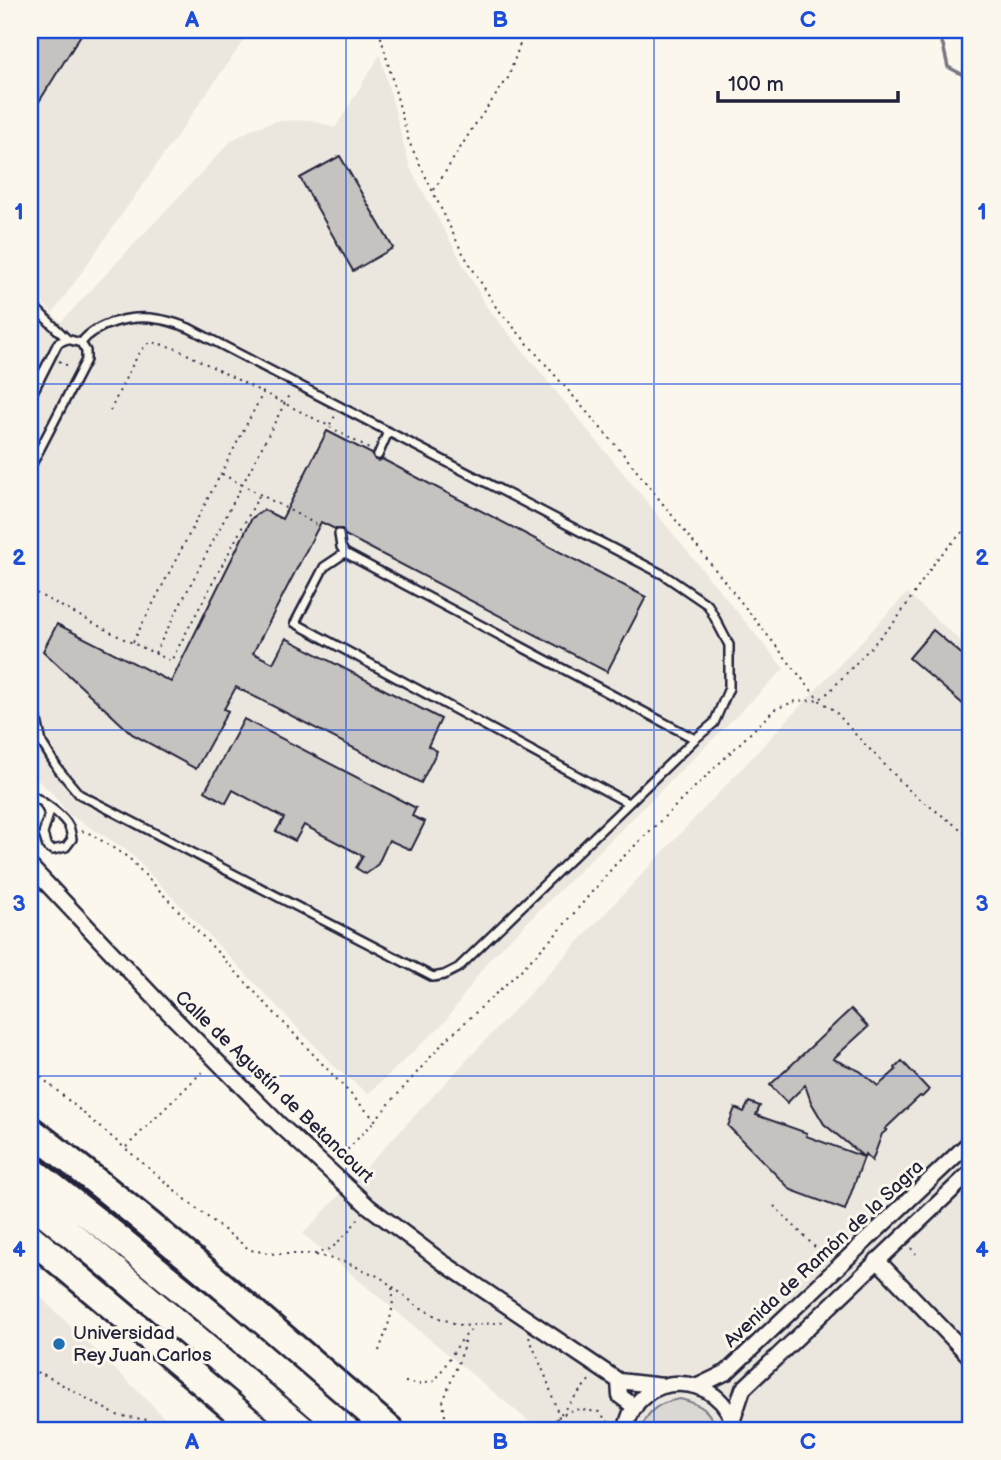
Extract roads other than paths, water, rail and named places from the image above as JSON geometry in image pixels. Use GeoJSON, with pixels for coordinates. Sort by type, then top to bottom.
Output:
{"type":"FeatureCollection","features":[{"type":"Feature","properties":{"kind":"highway"},"geometry":{"type":"LineString","coordinates":[[30,1130],[207,1273],[390,1430]]}},
{"type":"Feature","properties":{"kind":"highway"},"geometry":{"type":"LineString","coordinates":[[30,1169],[224,1325],[346,1430]]}},
{"type":"Feature","properties":{"kind":"highway"},"geometry":{"type":"LineString","coordinates":[[30,1201],[303,1430]]}},
{"type":"Feature","properties":{"kind":"highway"},"geometry":{"type":"LineString","coordinates":[[30,1237],[259,1430]]}},
{"type":"Feature","properties":{"kind":"street","name":"Calle de Agustín de Betancourt"},"geometry":{"type":"LineString","coordinates":[[30,866],[279,1124],[368,1206],[442,1262],[618,1381],[663,1386],[681,1383],[698,1386]]}},
{"type":"Feature","properties":{"kind":"street","name":"Avenida de Ramón de la Sagra"},"geometry":{"type":"LineString","coordinates":[[698,1386],[727,1372],[971,1141]]}},
{"type":"Feature","properties":{"kind":"street"},"geometry":{"type":"LineString","coordinates":[[734,1425],[743,1389],[971,1172]]}},
{"type":"Feature","properties":{"kind":"street"},"geometry":{"type":"LineString","coordinates":[[877,1260],[971,1358]]}},
{"type":"Feature","properties":{"kind":"street","name":"Calle de Agustín de Betancourt"},"geometry":{"type":"LineString","coordinates":[[618,1381],[620,1396],[635,1407]]}},
{"type":"Feature","properties":{"kind":"street"},"geometry":{"type":"LineString","coordinates":[[621,1430],[635,1407],[647,1394],[663,1386]]}},
{"type":"Feature","properties":{"kind":"street"},"geometry":{"type":"LineString","coordinates":[[698,1386],[719,1399],[734,1425]]}},
{"type":"Feature","properties":{"kind":"lane"},"geometry":{"type":"LineString","coordinates":[[30,303],[67,339],[81,343],[86,351],[86,360],[30,468]]}},
{"type":"Feature","properties":{"kind":"lane"},"geometry":{"type":"LineString","coordinates":[[30,688],[42,743],[58,769],[79,794],[433,977],[458,968],[714,723],[729,688],[729,645],[708,605],[664,575],[189,328],[160,319],[117,321],[97,328],[81,343]]}},
{"type":"Feature","properties":{"kind":"lane"},"geometry":{"type":"LineString","coordinates":[[30,398],[58,343],[67,339]]}},
{"type":"Feature","properties":{"kind":"lane"},"geometry":{"type":"LineString","coordinates":[[378,455],[388,432]]}},
{"type":"Feature","properties":{"kind":"lane"},"geometry":{"type":"LineString","coordinates":[[338,534],[345,553],[695,739]]}},
{"type":"Feature","properties":{"kind":"lane"},"geometry":{"type":"LineString","coordinates":[[345,553],[324,567],[295,623],[628,803]]}},
{"type":"Feature","properties":{"kind":"lane"},"geometry":{"type":"LineString","coordinates":[[30,794],[43,802],[68,825],[72,839],[66,847],[53,850],[47,847],[43,834],[48,814],[43,802]]}},
{"type":"Feature","properties":{"kind":"waterway"},"geometry":{"type":"LineString","coordinates":[[936,30],[948,67],[971,79]]}},
{"type":"Feature","properties":{"kind":"place","name":"Universidad Rey Juan Carlos"},"geometry":{"type":"Point","coordinates":[59,1344]}}]}
